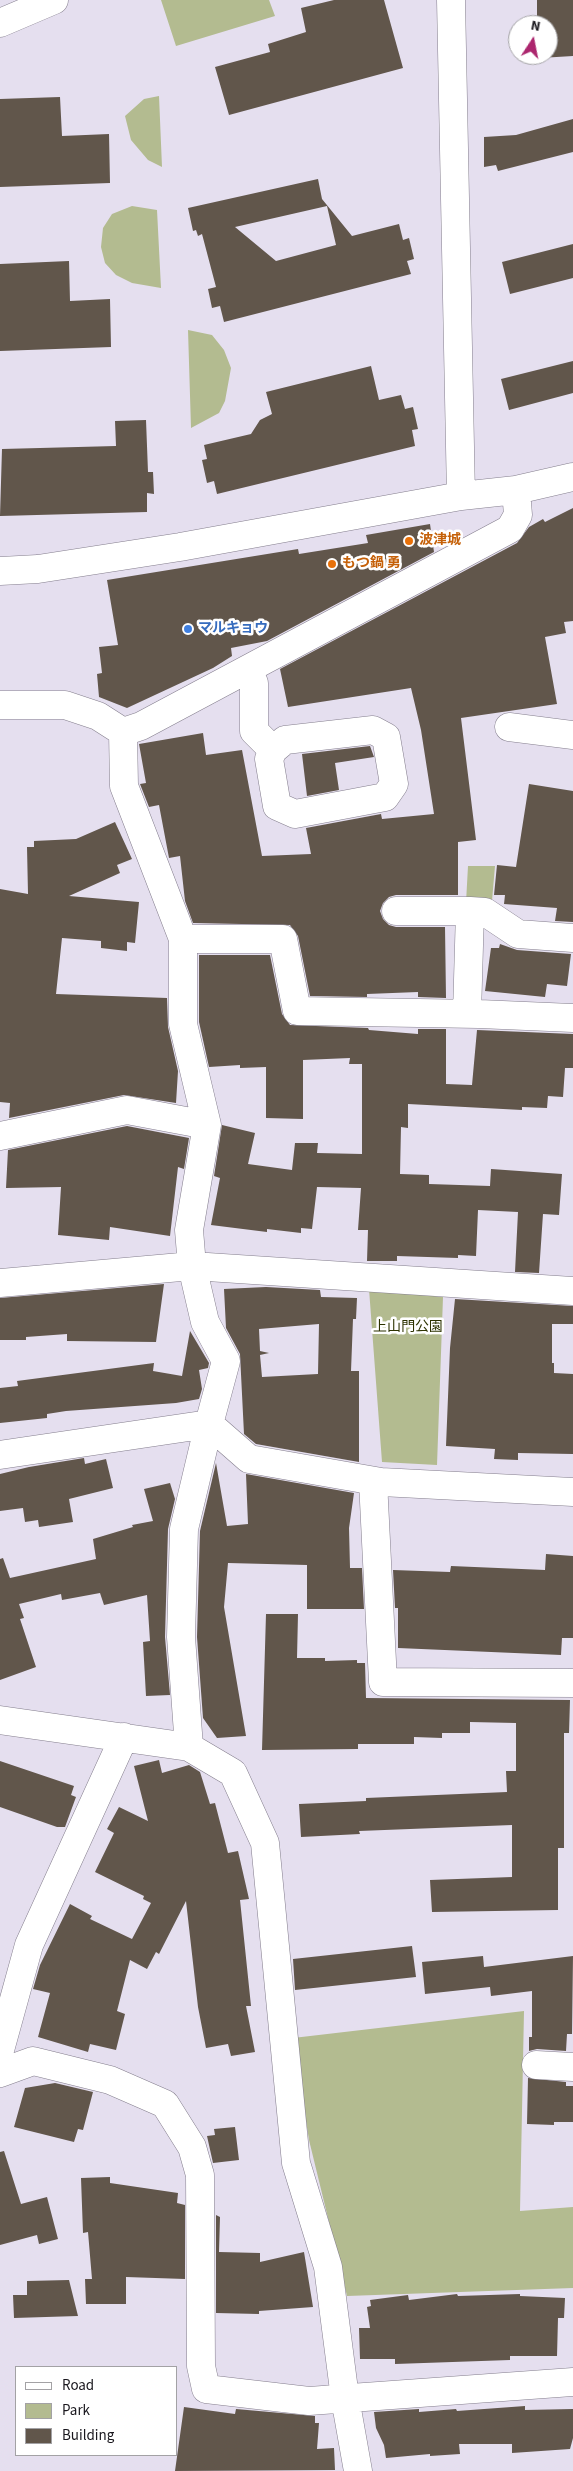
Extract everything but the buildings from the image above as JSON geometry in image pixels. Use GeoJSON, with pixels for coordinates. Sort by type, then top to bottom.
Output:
{"type":"FeatureCollection","features":[{"type":"Feature","properties":{"kind":"street"},"geometry":{"type":"LineString","coordinates":[[0,24],[54,0]]}},
{"type":"Feature","properties":{"kind":"street"},"geometry":{"type":"LineString","coordinates":[[450,0],[461,496]]}},
{"type":"Feature","properties":{"kind":"street"},"geometry":{"type":"LineString","coordinates":[[0,571],[38,569],[180,547],[461,496],[516,490],[573,477]]}},
{"type":"Feature","properties":{"kind":"street"},"geometry":{"type":"LineString","coordinates":[[123,732],[141,726],[248,670],[510,528],[518,515],[516,490]]}},
{"type":"Feature","properties":{"kind":"street"},"geometry":{"type":"LineString","coordinates":[[248,670],[254,683],[254,731],[273,750]]}},
{"type":"Feature","properties":{"kind":"street"},"geometry":{"type":"LineString","coordinates":[[0,706],[65,706],[98,716],[123,732]]}},
{"type":"Feature","properties":{"kind":"street"},"geometry":{"type":"LineString","coordinates":[[509,727],[573,735]]}},
{"type":"Feature","properties":{"kind":"street"},"geometry":{"type":"LineString","coordinates":[[373,730],[386,737],[394,784],[385,798],[295,814],[278,806],[269,759],[273,750],[285,740],[373,730]]}},
{"type":"Feature","properties":{"kind":"street"},"geometry":{"type":"LineString","coordinates":[[123,732],[124,786],[183,938],[183,1024],[207,1126],[189,1230],[192,1266],[205,1322],[226,1361],[184,1529],[181,1637],[189,1747]]}},
{"type":"Feature","properties":{"kind":"street"},"geometry":{"type":"LineString","coordinates":[[396,911],[485,912],[518,934],[573,938]]}},
{"type":"Feature","properties":{"kind":"street"},"geometry":{"type":"LineString","coordinates":[[468,1014],[470,911]]}},
{"type":"Feature","properties":{"kind":"street"},"geometry":{"type":"LineString","coordinates":[[183,938],[283,939],[297,1011],[573,1018]]}},
{"type":"Feature","properties":{"kind":"street"},"geometry":{"type":"LineString","coordinates":[[0,1136],[127,1110],[207,1126]]}},
{"type":"Feature","properties":{"kind":"street"},"geometry":{"type":"LineString","coordinates":[[0,1283],[192,1266],[573,1291]]}},
{"type":"Feature","properties":{"kind":"street"},"geometry":{"type":"LineString","coordinates":[[0,1454],[209,1424],[249,1459],[373,1481],[573,1492]]}},
{"type":"Feature","properties":{"kind":"street"},"geometry":{"type":"LineString","coordinates":[[373,1481],[383,1682],[573,1683]]}},
{"type":"Feature","properties":{"kind":"street"},"geometry":{"type":"LineString","coordinates":[[0,1720],[189,1747],[232,1773],[265,1842],[296,2163],[328,2268],[345,2398],[358,2471]]}},
{"type":"Feature","properties":{"kind":"street"},"geometry":{"type":"LineString","coordinates":[[0,2050],[29,1945],[124,1737]]}},
{"type":"Feature","properties":{"kind":"street"},"geometry":{"type":"LineString","coordinates":[[0,2073],[33,2061],[110,2080],[165,2104],[192,2147],[200,2176],[201,2366],[206,2389],[309,2401],[573,2382]]}},
{"type":"Feature","properties":{"kind":"street"},"geometry":{"type":"LineString","coordinates":[[536,2065],[573,2067]]}},
{"type":"Feature","properties":{"kind":"green space"},"geometry":{"type":"Polygon","coordinates":[[[161,0],[269,0],[275,16],[176,46],[161,0]]]}},
{"type":"Feature","properties":{"kind":"green space"},"geometry":{"type":"Polygon","coordinates":[[[159,96],[162,167],[148,160],[131,140],[125,116],[144,99],[159,96]]]}},
{"type":"Feature","properties":{"kind":"green space"},"geometry":{"type":"Polygon","coordinates":[[[132,206],[157,210],[161,288],[132,283],[116,275],[105,263],[101,247],[103,228],[112,214],[132,206]]]}},
{"type":"Feature","properties":{"kind":"green space"},"geometry":{"type":"Polygon","coordinates":[[[188,330],[212,335],[224,350],[231,368],[225,401],[219,413],[191,428],[188,330]]]}},
{"type":"Feature","properties":{"kind":"green space"},"geometry":{"type":"Polygon","coordinates":[[[468,866],[495,866],[490,924],[465,921],[468,866]]]}},
{"type":"Feature","properties":{"kind":"green space","name":"上山門公園"},"geometry":{"type":"Polygon","coordinates":[[[369,1289],[443,1297],[437,1465],[382,1462],[369,1289]]]}},
{"type":"Feature","properties":{"kind":"green space"},"geometry":{"type":"Polygon","coordinates":[[[524,2011],[520,2211],[573,2207],[573,2288],[347,2296],[309,2140],[293,2038],[524,2011]]]}},
{"type":"Feature","properties":{"kind":"place","name":"波津城"},"geometry":{"type":"Point","coordinates":[409,541]}},
{"type":"Feature","properties":{"kind":"place","name":"もつ鍋 勇"},"geometry":{"type":"Point","coordinates":[332,564]}},
{"type":"Feature","properties":{"kind":"place","name":"マルキョウ"},"geometry":{"type":"Point","coordinates":[188,629]}}]}
